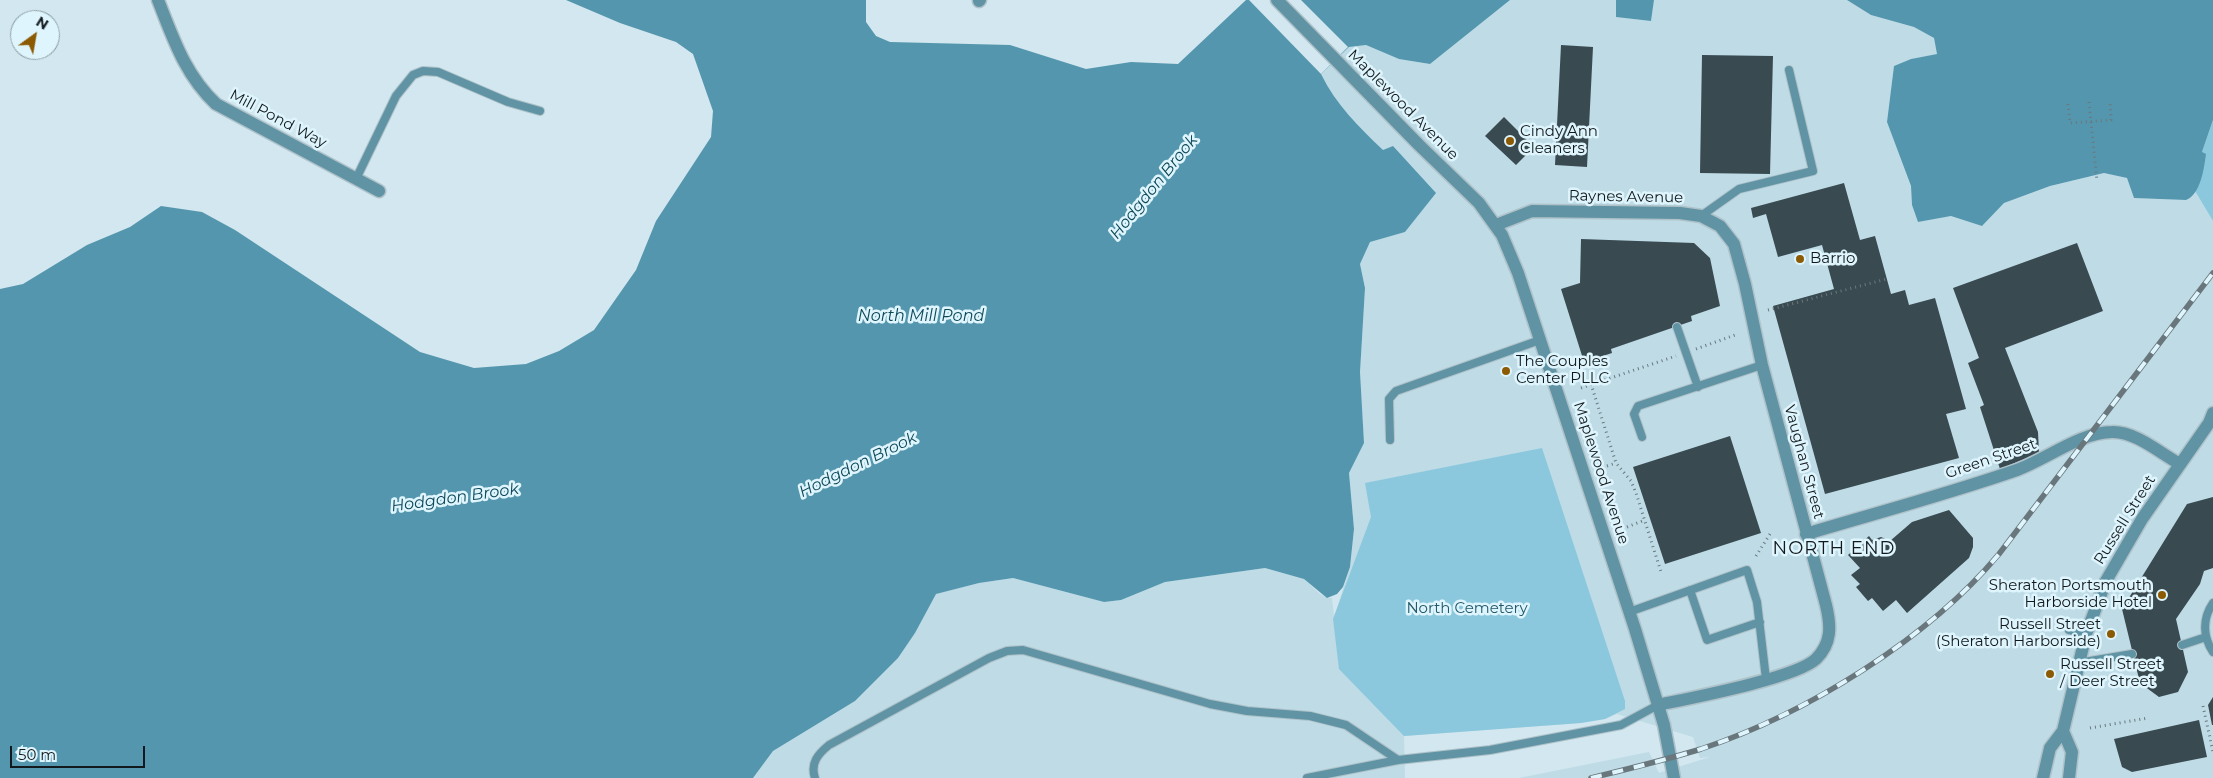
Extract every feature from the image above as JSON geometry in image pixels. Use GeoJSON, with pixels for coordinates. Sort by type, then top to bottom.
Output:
{"type":"FeatureCollection","features":[{"type":"Feature","properties":{"kind":"street","name":"Mill Pond Way"},"geometry":{"type":"LineString","coordinates":[[158,0],[189,73],[201,90],[216,104],[379,191]]}},
{"type":"Feature","properties":{"kind":"street","name":"Maplewood Avenue"},"geometry":{"type":"LineString","coordinates":[[1277,0],[1479,203],[1496,225],[1518,273],[1629,612],[1658,705],[1674,778]]}},
{"type":"Feature","properties":{"kind":"street","name":"Raynes Avenue"},"geometry":{"type":"LineString","coordinates":[[1496,225],[1532,211],[1680,213],[1701,216],[1720,226],[1734,244],[1745,284]]}},
{"type":"Feature","properties":{"kind":"street","name":"Vaughan Street"},"geometry":{"type":"LineString","coordinates":[[1658,705],[1766,679],[1806,667],[1824,648],[1829,637],[1830,624],[1826,606],[1762,365],[1745,284]]}},
{"type":"Feature","properties":{"kind":"street","name":"Russell Street"},"geometry":{"type":"LineString","coordinates":[[2043,778],[2050,748],[2063,731],[2078,663],[2098,600],[2126,544],[2212,419]]}},
{"type":"Feature","properties":{"kind":"street","name":"Green Street"},"geometry":{"type":"LineString","coordinates":[[1806,534],[1989,480],[2038,462],[2091,435],[2101,432],[2116,432],[2128,435],[2180,464]]}},
{"type":"Feature","properties":{"kind":"street"},"geometry":{"type":"LineString","coordinates":[[2063,731],[2072,752],[2069,778]]}},
{"type":"Feature","properties":{"kind":"lane"},"geometry":{"type":"LineString","coordinates":[[1701,216],[1739,189],[1813,171],[1789,70]]}},
{"type":"Feature","properties":{"kind":"lane"},"geometry":{"type":"LineString","coordinates":[[356,179],[396,96],[413,75],[423,71],[438,72],[508,102],[540,111]]}},
{"type":"Feature","properties":{"kind":"lane"},"geometry":{"type":"LineString","coordinates":[[1676,327],[1698,387]]}},
{"type":"Feature","properties":{"kind":"lane"},"geometry":{"type":"LineString","coordinates":[[1390,440],[1389,399],[1396,391],[1410,384],[1540,340]]}},
{"type":"Feature","properties":{"kind":"lane"},"geometry":{"type":"LineString","coordinates":[[1642,437],[1634,414],[1638,406],[1762,365]]}},
{"type":"Feature","properties":{"kind":"lane"},"geometry":{"type":"LineString","coordinates":[[1629,612],[1747,570],[1757,602],[1766,679]]}},
{"type":"Feature","properties":{"kind":"lane"},"geometry":{"type":"LineString","coordinates":[[1690,590],[1707,640],[1760,622]]}},
{"type":"Feature","properties":{"kind":"lane"},"geometry":{"type":"LineString","coordinates":[[2213,603],[2206,617],[2206,637],[2213,652]]}},
{"type":"Feature","properties":{"kind":"lane"},"geometry":{"type":"LineString","coordinates":[[2069,630],[2086,634]]}},
{"type":"Feature","properties":{"kind":"lane"},"geometry":{"type":"LineString","coordinates":[[2182,645],[2206,637]]}},
{"type":"Feature","properties":{"kind":"lane"},"geometry":{"type":"LineString","coordinates":[[815,778],[813,771],[814,761],[819,753],[829,744],[989,658],[1007,651],[1024,650],[1210,704],[1256,712],[1310,716],[1346,725],[1398,760]]}},
{"type":"Feature","properties":{"kind":"lane"},"geometry":{"type":"LineString","coordinates":[[2078,663],[2132,654]]}},
{"type":"Feature","properties":{"kind":"lane"},"geometry":{"type":"LineString","coordinates":[[1307,778],[1398,760],[1490,750],[1621,725],[1658,705]]}},
{"type":"Feature","properties":{"kind":"path"},"geometry":{"type":"LineString","coordinates":[[2068,104],[2070,123],[2111,120],[2110,101]]}},
{"type":"Feature","properties":{"kind":"path"},"geometry":{"type":"LineString","coordinates":[[2089,102],[2097,181]]}},
{"type":"Feature","properties":{"kind":"path"},"geometry":{"type":"LineString","coordinates":[[1768,310],[1887,279]]}},
{"type":"Feature","properties":{"kind":"path"},"geometry":{"type":"LineString","coordinates":[[1581,388],[1735,335]]}},
{"type":"Feature","properties":{"kind":"path"},"geometry":{"type":"LineString","coordinates":[[1591,384],[1616,463],[1631,481],[1662,572]]}},
{"type":"Feature","properties":{"kind":"path"},"geometry":{"type":"LineString","coordinates":[[1607,466],[1616,463]]}},
{"type":"Feature","properties":{"kind":"path"},"geometry":{"type":"LineString","coordinates":[[1627,527],[1645,520]]}},
{"type":"Feature","properties":{"kind":"path"},"geometry":{"type":"LineString","coordinates":[[1756,556],[1770,534]]}},
{"type":"Feature","properties":{"kind":"path"},"geometry":{"type":"LineString","coordinates":[[2203,706],[2213,752]]}},
{"type":"Feature","properties":{"kind":"path"},"geometry":{"type":"LineString","coordinates":[[2090,728],[2148,718]]}},
{"type":"Feature","properties":{"kind":"shaded area"},"geometry":{"type":"Polygon","coordinates":[[[1510,0],[1616,0],[1616,17],[1651,21],[1654,0],[1847,0],[1871,15],[1914,27],[1934,38],[1937,54],[1911,59],[1894,66],[1887,122],[1911,187],[1912,205],[1918,222],[1951,216],[1982,226],[2004,203],[2050,186],[2104,173],[2127,178],[2134,198],[2186,200],[2195,191],[2213,221],[2213,778],[1519,778],[1649,752],[1659,773],[1710,757],[1700,758],[1693,737],[1617,714],[1605,719],[1581,723],[1404,736],[1405,778],[753,778],[773,751],[855,701],[898,658],[915,633],[935,594],[979,583],[1013,578],[1104,602],[1121,600],[1165,582],[1265,568],[1304,579],[1320,594],[1327,598],[1332,598],[1334,617],[1350,567],[1353,540],[1354,529],[1349,473],[1364,443],[1360,372],[1365,288],[1360,264],[1370,242],[1405,232],[1435,193],[1383,151],[1352,121],[1329,91],[1321,74],[1349,47],[1366,45],[1399,59],[1430,64],[1510,0]]]}},
{"type":"Feature","properties":{"kind":"green space"},"geometry":{"type":"Polygon","coordinates":[[[2213,120],[2213,221],[2195,191],[2199,183],[2202,152],[2213,120]]]}},
{"type":"Feature","properties":{"kind":"green space","name":"North Cemetery"},"geometry":{"type":"Polygon","coordinates":[[[1542,448],[1625,701],[1625,709],[1605,719],[1581,723],[1404,736],[1339,669],[1333,619],[1371,517],[1365,483],[1542,448]]]}},
{"type":"Feature","properties":{"kind":"water","name":"North Mill Pond"},"geometry":{"type":"Polygon","coordinates":[[[566,0],[866,0],[866,22],[876,36],[890,42],[1010,45],[1086,69],[1131,62],[1178,64],[1246,0],[1510,0],[1430,64],[1399,59],[1366,45],[1349,47],[1321,74],[1341,106],[1357,124],[1383,150],[1393,146],[1436,193],[1405,232],[1370,242],[1360,264],[1365,288],[1360,372],[1364,443],[1349,473],[1354,529],[1350,567],[1343,587],[1337,594],[1327,598],[1304,579],[1265,568],[1165,582],[1121,600],[1104,602],[1013,578],[979,583],[936,594],[915,633],[898,658],[855,701],[773,751],[753,778],[0,778],[0,289],[23,284],[87,245],[130,227],[161,206],[202,212],[235,230],[420,352],[474,368],[526,364],[559,351],[594,330],[636,270],[656,221],[711,137],[713,111],[693,54],[676,42],[620,23],[566,0]]]}},
{"type":"Feature","properties":{"kind":"water"},"geometry":{"type":"Polygon","coordinates":[[[1616,0],[1654,0],[1651,21],[1616,17],[1616,0]]]}},
{"type":"Feature","properties":{"kind":"water"},"geometry":{"type":"Polygon","coordinates":[[[1847,0],[2213,0],[2213,120],[2202,152],[2206,154],[2203,173],[2195,192],[2186,200],[2134,198],[2127,178],[2104,173],[2050,186],[2004,203],[1982,226],[1951,216],[1918,222],[1912,205],[1911,186],[1887,122],[1894,66],[1911,59],[1937,54],[1934,38],[1914,27],[1871,15],[1847,0]]]}},
{"type":"Feature","properties":{"kind":"pier"},"geometry":{"type":"Polygon","coordinates":[[[1249,0],[1301,0],[1348,47],[1321,74],[1249,0]]]}},
{"type":"Feature","properties":{"kind":"building"},"geometry":{"type":"Polygon","coordinates":[[[1561,45],[1593,47],[1587,167],[1555,165],[1561,45]]]}},
{"type":"Feature","properties":{"kind":"building"},"geometry":{"type":"Polygon","coordinates":[[[1702,55],[1773,56],[1770,174],[1700,173],[1702,55]]]}},
{"type":"Feature","properties":{"kind":"building","name":"Cindy Ann Cleaners"},"geometry":{"type":"Polygon","coordinates":[[[1504,117],[1534,147],[1516,165],[1485,136],[1504,117]]]}},
{"type":"Feature","properties":{"kind":"building"},"geometry":{"type":"Polygon","coordinates":[[[1844,183],[1860,240],[1875,236],[1891,294],[1905,290],[1909,305],[1935,298],[1966,409],[1946,414],[1959,458],[1825,494],[1773,306],[1834,289],[1822,245],[1778,257],[1766,214],[1753,218],[1751,208],[1844,183]]]}},
{"type":"Feature","properties":{"kind":"building"},"geometry":{"type":"Polygon","coordinates":[[[1581,239],[1694,243],[1710,258],[1720,306],[1691,316],[1692,321],[1611,349],[1612,353],[1584,362],[1561,289],[1580,283],[1581,239]]]}},
{"type":"Feature","properties":{"kind":"building"},"geometry":{"type":"Polygon","coordinates":[[[2077,243],[2103,311],[2005,348],[2038,432],[2039,453],[2000,469],[1980,407],[1984,405],[1968,363],[1979,358],[1953,288],[2077,243]]]}},
{"type":"Feature","properties":{"kind":"building"},"geometry":{"type":"Polygon","coordinates":[[[1730,436],[1761,533],[1665,564],[1633,467],[1730,436]]]}},
{"type":"Feature","properties":{"kind":"building","name":"Sheraton Portsmouth Harborside Hotel"},"geometry":{"type":"Polygon","coordinates":[[[2213,497],[2213,568],[2204,571],[2200,584],[2176,619],[2188,672],[2178,692],[2159,697],[2140,683],[2122,609],[2187,504],[2213,497]]]}},
{"type":"Feature","properties":{"kind":"building"},"geometry":{"type":"Polygon","coordinates":[[[1949,510],[1973,538],[1973,547],[1969,558],[1907,613],[1896,600],[1883,611],[1872,598],[1868,601],[1856,587],[1860,584],[1851,575],[1860,568],[1848,555],[1869,536],[1872,540],[1881,537],[1890,541],[1912,522],[1949,510]]]}},
{"type":"Feature","properties":{"kind":"building"},"geometry":{"type":"Polygon","coordinates":[[[2213,697],[2213,725],[2212,725],[2208,705],[2213,697]]]}},
{"type":"Feature","properties":{"kind":"building"},"geometry":{"type":"Polygon","coordinates":[[[2199,720],[2207,757],[2132,772],[2122,767],[2114,739],[2199,720]]]}},
{"type":"Feature","properties":{"kind":"railway"},"geometry":{"type":"LineString","coordinates":[[1591,778],[1701,749],[1782,716],[1863,670],[1901,644],[1937,615],[1970,585],[1999,554],[2213,273]]}},
{"type":"Feature","properties":{"kind":"place","name":"Cindy Ann Cleaners"},"geometry":{"type":"Point","coordinates":[1510,141]}},
{"type":"Feature","properties":{"kind":"place","name":"Barrio"},"geometry":{"type":"Point","coordinates":[1800,259]}},
{"type":"Feature","properties":{"kind":"place","name":"The Couples Center PLLC"},"geometry":{"type":"Point","coordinates":[1506,371]}},
{"type":"Feature","properties":{"kind":"place","name":"Sheraton Portsmouth Harborside Hotel"},"geometry":{"type":"Point","coordinates":[2162,595]}},
{"type":"Feature","properties":{"kind":"place","name":"Russell Street (Sheraton Harborside)"},"geometry":{"type":"Point","coordinates":[2111,634]}},
{"type":"Feature","properties":{"kind":"place","name":"Russell Street / Deer Street"},"geometry":{"type":"Point","coordinates":[2050,674]}},
{"type":"Feature","properties":{"kind":"district","name":"NORTH END"},"geometry":{"type":"Point","coordinates":[1834,549]}},
{"type":"Feature","properties":{"kind":"water label","name":"Hodgdon Brook"},"geometry":{"type":"Point","coordinates":[1154,187]}},
{"type":"Feature","properties":{"kind":"water label","name":"Hodgdon Brook"},"geometry":{"type":"Point","coordinates":[858,465]}},
{"type":"Feature","properties":{"kind":"water label","name":"Hodgdon Brook"},"geometry":{"type":"Point","coordinates":[455,498]}}]}
